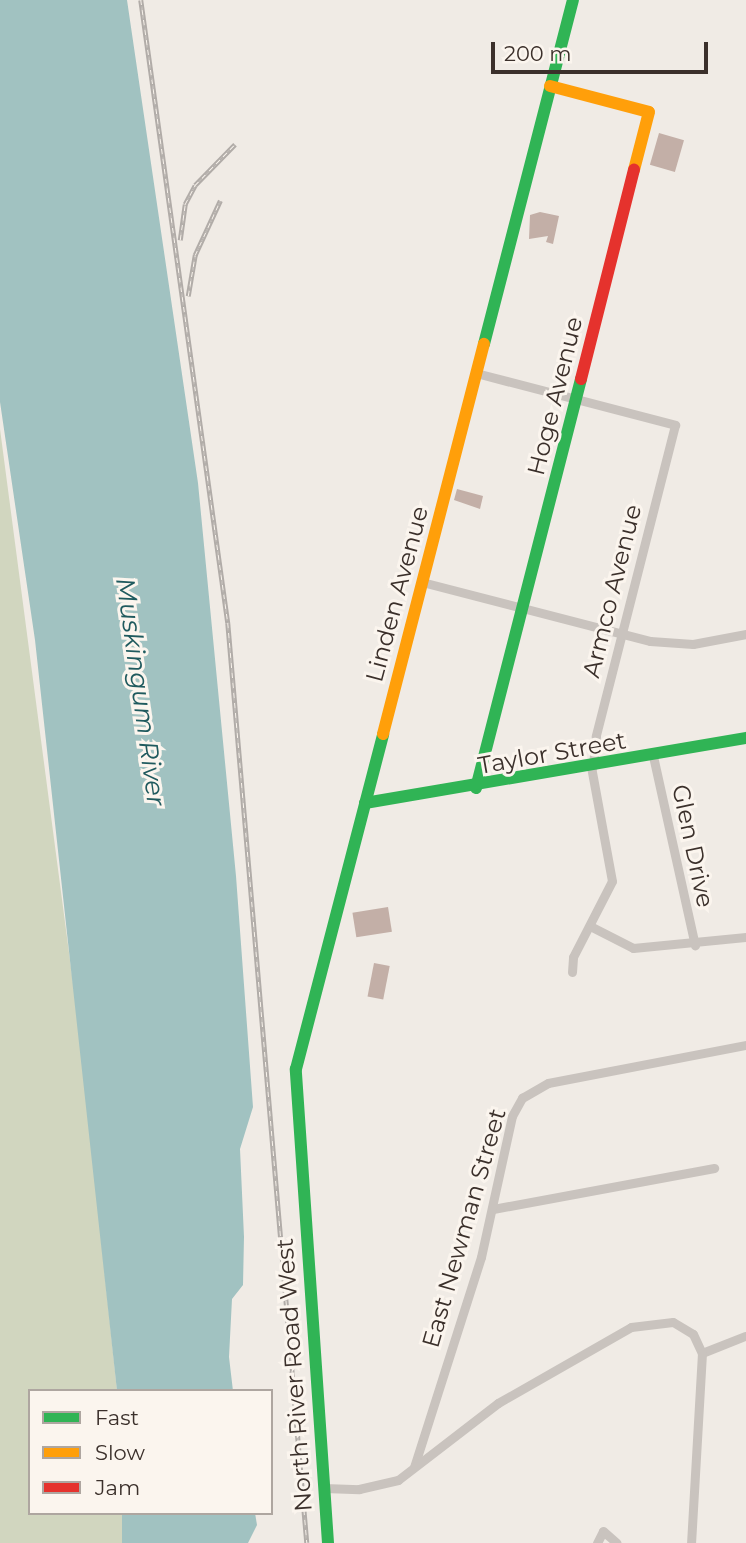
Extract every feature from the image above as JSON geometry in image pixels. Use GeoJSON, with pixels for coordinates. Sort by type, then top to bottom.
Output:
{"type":"FeatureCollection","features":[{"type":"Feature","properties":{"kind":"street","name":"Linden Avenue"},"geometry":{"type":"LineString","coordinates":[[302,1203],[296,1069],[573,0]]}},
{"type":"Feature","properties":{"kind":"street","name":"Hoge Avenue"},"geometry":{"type":"LineString","coordinates":[[476,788],[649,112],[550,86]]}},
{"type":"Feature","properties":{"kind":"street"},"geometry":{"type":"LineString","coordinates":[[476,373],[577,399]]}},
{"type":"Feature","properties":{"kind":"street","name":"Armco Avenue"},"geometry":{"type":"LineString","coordinates":[[577,399],[675,425],[620,634],[592,767]]}},
{"type":"Feature","properties":{"kind":"street"},"geometry":{"type":"LineString","coordinates":[[422,582],[620,634],[694,644],[746,634]]}},
{"type":"Feature","properties":{"kind":"street","name":"Taylor Street"},"geometry":{"type":"LineString","coordinates":[[365,803],[476,788],[746,738]]}},
{"type":"Feature","properties":{"kind":"street","name":"Glen Drive"},"geometry":{"type":"LineString","coordinates":[[653,756],[695,945]]}},
{"type":"Feature","properties":{"kind":"street"},"geometry":{"type":"LineString","coordinates":[[572,972],[573,957],[612,881],[592,767]]}},
{"type":"Feature","properties":{"kind":"street"},"geometry":{"type":"LineString","coordinates":[[590,926],[634,948],[695,945],[746,937]]}},
{"type":"Feature","properties":{"kind":"street","name":"East Newman Street"},"geometry":{"type":"LineString","coordinates":[[414,1470],[493,1209],[512,1116],[526,1094],[548,1083],[746,1045]]}},
{"type":"Feature","properties":{"kind":"street"},"geometry":{"type":"LineString","coordinates":[[493,1209],[714,1168]]}},
{"type":"Feature","properties":{"kind":"street","name":"North River Road West"},"geometry":{"type":"LineString","coordinates":[[302,1203],[328,1543]]}},
{"type":"Feature","properties":{"kind":"street"},"geometry":{"type":"LineString","coordinates":[[324,1488],[373,1487],[414,1470],[476,1416],[632,1327],[673,1322],[693,1335],[702,1353],[691,1543]]}},
{"type":"Feature","properties":{"kind":"street"},"geometry":{"type":"LineString","coordinates":[[702,1353],[745,1336]]}},
{"type":"Feature","properties":{"kind":"street"},"geometry":{"type":"LineString","coordinates":[[597,1543],[603,1531],[617,1543]]}},
{"type":"Feature","properties":{"kind":"green space"},"geometry":{"type":"Polygon","coordinates":[[[0,429],[80,1036],[117,1389],[28,1389],[28,1515],[122,1515],[122,1543],[0,1543],[0,429]]]}},
{"type":"Feature","properties":{"kind":"water","name":"Muskingum River"},"geometry":{"type":"Polygon","coordinates":[[[0,0],[127,0],[198,483],[236,876],[253,1107],[240,1149],[243,1285],[232,1299],[229,1357],[233,1389],[117,1389],[35,640],[0,402],[0,0]]]}},
{"type":"Feature","properties":{"kind":"water"},"geometry":{"type":"Polygon","coordinates":[[[122,1515],[255,1515],[257,1525],[248,1543],[122,1543],[122,1515]]]}},
{"type":"Feature","properties":{"kind":"building"},"geometry":{"type":"Polygon","coordinates":[[[659,133],[684,140],[675,172],[650,165],[659,133]]]}},
{"type":"Feature","properties":{"kind":"building"},"geometry":{"type":"Polygon","coordinates":[[[540,212],[559,216],[553,244],[546,242],[548,236],[529,239],[530,215],[540,212]]]}},
{"type":"Feature","properties":{"kind":"building"},"geometry":{"type":"Polygon","coordinates":[[[457,489],[483,496],[480,509],[454,500],[457,489]]]}},
{"type":"Feature","properties":{"kind":"building"},"geometry":{"type":"Polygon","coordinates":[[[388,907],[392,932],[356,937],[352,913],[388,907]]]}},
{"type":"Feature","properties":{"kind":"building"},"geometry":{"type":"Polygon","coordinates":[[[374,963],[390,966],[383,999],[368,996],[374,963]]]}},
{"type":"Feature","properties":{"kind":"railway"},"geometry":{"type":"LineString","coordinates":[[141,0],[228,623],[307,1543]]}},
{"type":"Feature","properties":{"kind":"railway"},"geometry":{"type":"LineString","coordinates":[[180,240],[185,204],[195,185],[235,144]]}},
{"type":"Feature","properties":{"kind":"railway"},"geometry":{"type":"LineString","coordinates":[[188,296],[195,255],[220,201]]}},
{"type":"Feature","properties":{"kind":"traffic: fast"},"geometry":{"type":"LineString","coordinates":[[484,344],[573,0]]}},
{"type":"Feature","properties":{"kind":"traffic: fast"},"geometry":{"type":"LineString","coordinates":[[476,788],[581,379]]}},
{"type":"Feature","properties":{"kind":"traffic: fast"},"geometry":{"type":"LineString","coordinates":[[328,1543],[296,1069],[383,734]]}},
{"type":"Feature","properties":{"kind":"traffic: fast"},"geometry":{"type":"LineString","coordinates":[[365,803],[746,738]]}},
{"type":"Feature","properties":{"kind":"traffic: slow"},"geometry":{"type":"LineString","coordinates":[[550,86],[649,112],[634,170]]}},
{"type":"Feature","properties":{"kind":"traffic: slow"},"geometry":{"type":"LineString","coordinates":[[383,734],[484,344]]}},
{"type":"Feature","properties":{"kind":"traffic: jam"},"geometry":{"type":"LineString","coordinates":[[581,379],[634,170]]}}]}
